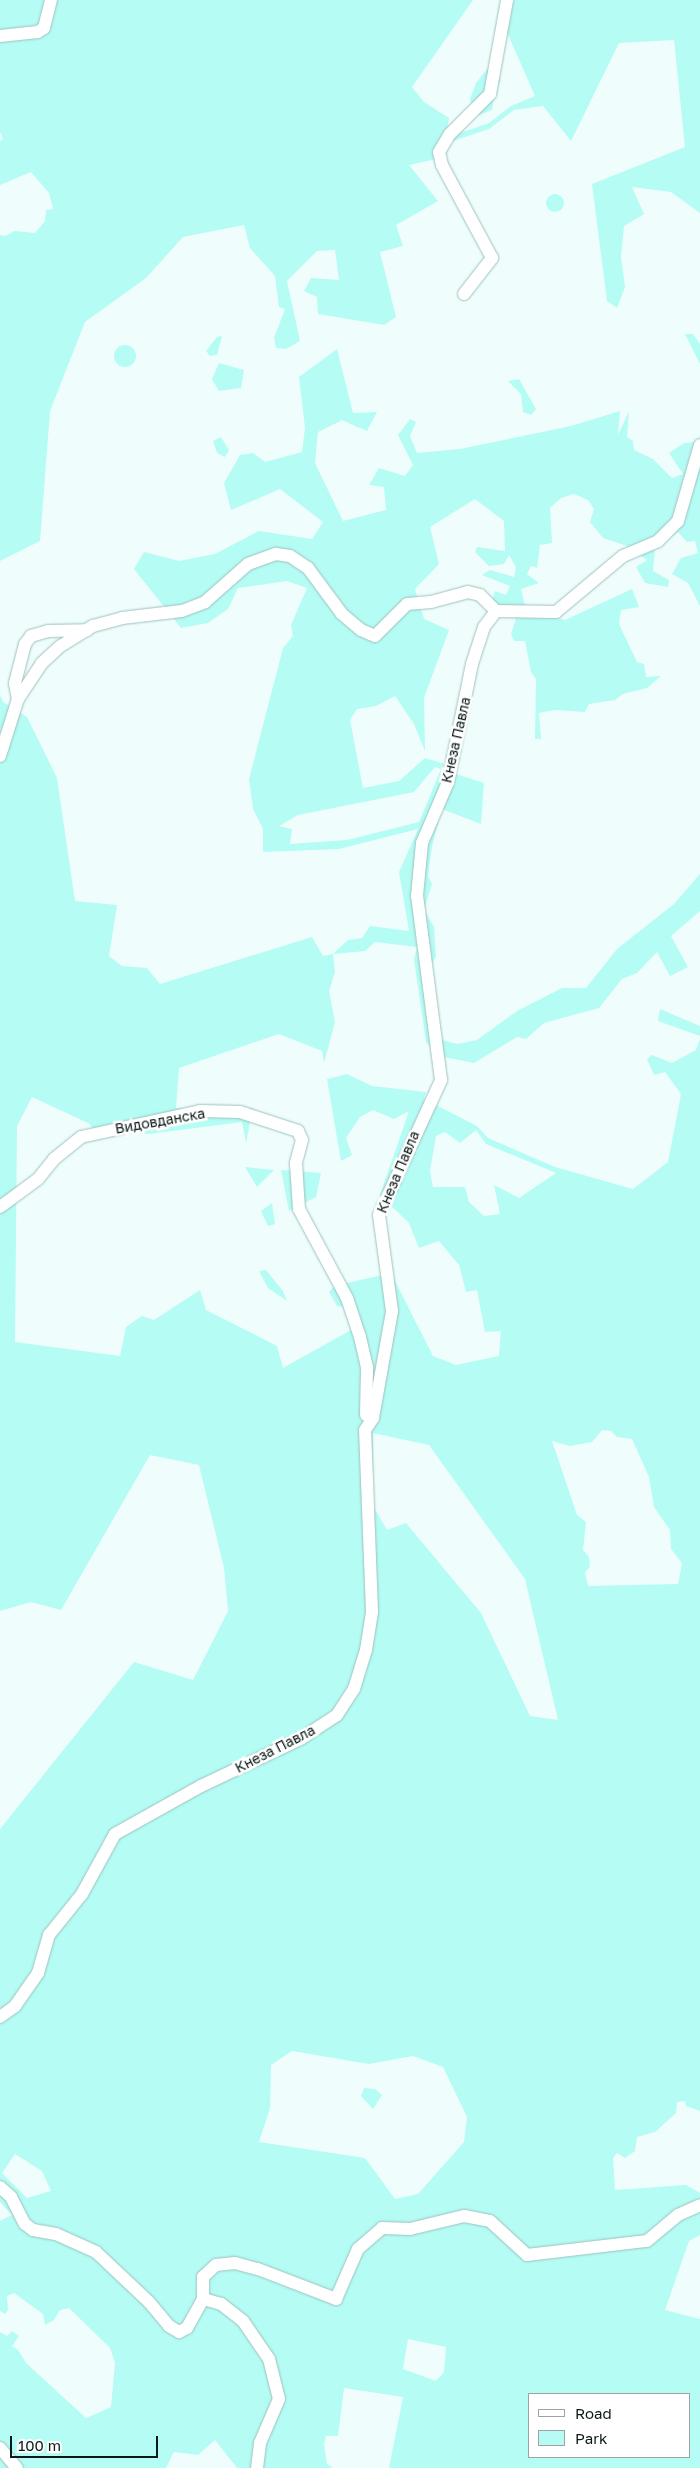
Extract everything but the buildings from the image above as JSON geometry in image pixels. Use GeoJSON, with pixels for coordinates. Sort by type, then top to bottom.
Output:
{"type":"FeatureCollection","features":[{"type":"Feature","properties":{"kind":"street"},"geometry":{"type":"LineString","coordinates":[[0,36],[38,32],[44,28],[51,0]]}},
{"type":"Feature","properties":{"kind":"street"},"geometry":{"type":"LineString","coordinates":[[464,294],[492,258],[442,165],[439,152],[450,134],[490,94],[507,0]]}},
{"type":"Feature","properties":{"kind":"street"},"geometry":{"type":"LineString","coordinates":[[0,756],[18,699],[42,663],[59,647],[87,630],[122,618],[182,611],[205,602],[248,564],[276,554],[290,556],[308,568],[342,614],[362,630],[375,636],[406,604],[431,602],[468,592],[480,595],[496,611],[556,612],[622,556],[658,540],[678,521],[700,445]]}},
{"type":"Feature","properties":{"kind":"street","name":"Кнеза Павла"},"geometry":{"type":"LineString","coordinates":[[0,2017],[15,2006],[38,1973],[49,1935],[82,1894],[115,1834],[201,1786],[302,1738],[337,1715],[354,1689],[366,1650],[372,1611],[365,1430],[373,1418],[392,1312],[379,1216],[441,1080],[417,896],[422,843],[448,782],[472,664],[484,627],[496,611]]}},
{"type":"Feature","properties":{"kind":"street"},"geometry":{"type":"LineString","coordinates":[[18,699],[15,693],[17,671],[21,654],[31,636],[63,630],[87,630]]}},
{"type":"Feature","properties":{"kind":"street","name":"Видовданска"},"geometry":{"type":"LineString","coordinates":[[0,1207],[38,1179],[54,1159],[81,1137],[200,1112],[240,1112],[298,1131],[302,1140],[296,1163],[299,1209],[347,1298],[360,1337],[367,1368],[365,1430]]}},
{"type":"Feature","properties":{"kind":"street"},"geometry":{"type":"LineString","coordinates":[[0,2187],[11,2197],[25,2224],[33,2230],[56,2234],[96,2252],[149,2302],[169,2326],[179,2332],[187,2328],[203,2299],[203,2278],[216,2265],[234,2263],[336,2299],[358,2249],[382,2228],[410,2229],[464,2216],[490,2221],[527,2254],[646,2241],[678,2215],[700,2205]]}},
{"type":"Feature","properties":{"kind":"street"},"geometry":{"type":"LineString","coordinates":[[203,2299],[221,2304],[243,2321],[269,2359],[278,2399],[260,2443],[257,2468]]}},
{"type":"Feature","properties":{"kind":"street"},"geometry":{"type":"LineString","coordinates":[[0,2448],[17,2468]]}},
{"type":"Feature","properties":{"kind":"green space"},"geometry":{"type":"Polygon","coordinates":[[[0,0],[473,0],[412,87],[424,102],[449,118],[446,138],[489,123],[511,106],[535,96],[506,30],[514,0],[700,0],[700,213],[671,192],[632,187],[644,214],[624,226],[621,257],[625,287],[617,308],[607,301],[592,184],[685,147],[674,40],[619,43],[571,141],[543,106],[514,110],[489,129],[444,144],[441,158],[409,165],[438,201],[396,225],[403,246],[380,252],[396,317],[384,325],[318,314],[317,297],[304,291],[311,278],[339,280],[335,250],[317,251],[287,281],[300,341],[286,349],[276,348],[274,338],[285,309],[279,307],[275,276],[250,248],[244,225],[183,237],[146,278],[85,322],[50,411],[40,541],[0,561],[0,235],[6,236],[14,231],[35,233],[45,221],[46,210],[53,209],[49,193],[31,172],[0,185],[0,141],[3,139],[0,132],[0,0]]]}},
{"type":"Feature","properties":{"kind":"green space"},"geometry":{"type":"Polygon","coordinates":[[[489,67],[501,80],[495,90],[492,110],[474,117],[470,99],[476,83],[489,67]]]}},
{"type":"Feature","properties":{"kind":"green space"},"geometry":{"type":"Polygon","coordinates":[[[551,194],[559,194],[564,199],[562,210],[551,212],[546,207],[546,199],[551,194]]]}},
{"type":"Feature","properties":{"kind":"green space"},"geometry":{"type":"Polygon","coordinates":[[[685,334],[693,334],[700,344],[700,364],[685,334]]]}},
{"type":"Feature","properties":{"kind":"green space"},"geometry":{"type":"Polygon","coordinates":[[[222,336],[217,355],[210,356],[206,351],[217,337],[222,336]]]}},
{"type":"Feature","properties":{"kind":"green space"},"geometry":{"type":"Polygon","coordinates":[[[125,345],[133,348],[136,356],[133,364],[125,367],[117,364],[114,356],[117,348],[125,345]]]}},
{"type":"Feature","properties":{"kind":"green space"},"geometry":{"type":"Polygon","coordinates":[[[337,349],[353,413],[377,412],[367,431],[342,420],[318,432],[315,463],[343,521],[386,510],[384,487],[369,485],[379,468],[405,476],[413,465],[398,435],[410,419],[416,422],[410,436],[417,453],[460,449],[571,426],[620,411],[618,435],[629,411],[627,437],[633,441],[634,450],[653,459],[672,478],[683,474],[669,453],[684,443],[698,442],[700,436],[700,606],[688,583],[672,574],[681,558],[698,553],[695,541],[687,542],[678,532],[655,548],[653,571],[669,580],[668,587],[645,583],[636,567],[647,560],[627,546],[603,538],[590,522],[594,509],[588,500],[574,494],[561,498],[550,508],[552,543],[540,545],[537,568],[531,566],[527,574],[539,583],[521,589],[525,606],[565,620],[632,589],[639,607],[621,610],[619,624],[637,662],[644,664],[646,677],[661,676],[647,688],[623,694],[615,700],[589,704],[585,712],[554,710],[539,713],[541,739],[535,739],[536,679],[531,672],[525,641],[514,641],[511,634],[516,619],[492,601],[495,591],[506,595],[510,586],[482,575],[490,570],[514,577],[516,567],[509,555],[504,564],[489,566],[475,552],[477,547],[505,551],[504,521],[475,499],[430,527],[439,564],[415,589],[424,619],[449,630],[424,698],[425,751],[414,724],[395,696],[376,706],[357,709],[350,720],[363,788],[399,781],[425,758],[458,768],[456,774],[484,783],[481,824],[442,809],[432,846],[428,876],[432,884],[424,910],[434,927],[436,956],[432,964],[442,1040],[457,1044],[477,1040],[517,1011],[562,988],[586,988],[617,949],[674,904],[700,874],[700,911],[671,936],[688,967],[670,976],[657,952],[637,973],[622,979],[599,1008],[544,1023],[526,1039],[517,1037],[474,1063],[439,1056],[426,1042],[414,960],[417,947],[375,942],[365,951],[333,954],[348,940],[362,938],[370,926],[409,931],[399,872],[418,829],[339,849],[263,852],[263,829],[253,809],[249,779],[283,648],[293,636],[291,625],[307,588],[287,581],[238,588],[228,609],[208,623],[181,628],[134,569],[144,552],[179,561],[215,554],[259,531],[312,539],[323,522],[280,489],[231,510],[224,483],[240,455],[253,453],[265,462],[302,452],[305,428],[299,377],[337,349]],[[435,767],[414,792],[298,815],[279,826],[292,829],[290,844],[347,840],[419,822],[441,769],[435,767]]]}},
{"type":"Feature","properties":{"kind":"green space"},"geometry":{"type":"Polygon","coordinates":[[[219,363],[244,370],[241,388],[219,391],[212,379],[219,363]]]}},
{"type":"Feature","properties":{"kind":"green space"},"geometry":{"type":"Polygon","coordinates":[[[519,379],[536,409],[531,415],[523,412],[521,394],[508,381],[519,379]]]}},
{"type":"Feature","properties":{"kind":"green space"},"geometry":{"type":"Polygon","coordinates":[[[221,437],[229,450],[225,457],[217,453],[213,441],[221,437]]]}},
{"type":"Feature","properties":{"kind":"green space"},"geometry":{"type":"Polygon","coordinates":[[[0,695],[3,702],[27,717],[57,778],[75,901],[117,905],[109,956],[122,966],[147,968],[160,984],[312,937],[323,956],[333,954],[335,972],[329,991],[335,1022],[324,1063],[322,1051],[279,1034],[179,1068],[176,1108],[253,1108],[246,1143],[242,1122],[148,1134],[93,1130],[90,1124],[32,1097],[17,1126],[15,1342],[120,1356],[126,1327],[142,1316],[154,1320],[200,1290],[206,1310],[277,1346],[283,1368],[351,1330],[343,1307],[337,1306],[329,1292],[334,1286],[391,1273],[433,1356],[456,1365],[499,1356],[501,1331],[485,1332],[477,1290],[466,1292],[459,1265],[439,1241],[419,1248],[409,1223],[380,1195],[409,1111],[394,1119],[373,1110],[360,1117],[346,1138],[352,1155],[341,1161],[327,1079],[347,1074],[372,1086],[426,1092],[424,1099],[477,1126],[488,1138],[555,1167],[633,1189],[668,1162],[681,1094],[665,1072],[654,1075],[647,1059],[652,1055],[672,1063],[696,1050],[700,1039],[700,2111],[686,2106],[685,2101],[677,2102],[676,2113],[655,2132],[637,2137],[635,2151],[625,2158],[617,2153],[613,2158],[615,2190],[686,2185],[700,2193],[700,2235],[689,2241],[665,2310],[700,2319],[700,2468],[389,2468],[403,2397],[344,2388],[338,2436],[326,2436],[324,2444],[327,2464],[333,2468],[237,2468],[215,2440],[198,2455],[174,2452],[166,2468],[0,2468],[0,2332],[7,2336],[12,2331],[19,2336],[12,2346],[18,2350],[26,2363],[86,2418],[111,2407],[115,2363],[110,2348],[69,2308],[60,2310],[54,2320],[45,2325],[43,2314],[14,2293],[7,2296],[8,2310],[5,2314],[0,2311],[0,2221],[12,2215],[0,2202],[0,1829],[134,1662],[193,1680],[228,1611],[224,1568],[199,1465],[150,1455],[61,1610],[31,1602],[0,1611],[0,695]],[[476,1130],[460,1143],[445,1132],[436,1136],[430,1171],[433,1187],[465,1187],[469,1202],[484,1216],[500,1214],[494,1185],[519,1198],[556,1173],[486,1144],[476,1130]],[[602,1430],[592,1442],[570,1446],[552,1441],[577,1515],[586,1522],[583,1550],[589,1557],[590,1567],[585,1572],[588,1586],[678,1584],[682,1563],[671,1549],[670,1530],[654,1507],[649,1477],[632,1439],[617,1437],[611,1431],[602,1430]],[[373,1433],[373,1483],[360,1484],[387,1530],[406,1523],[481,1613],[530,1716],[558,1720],[525,1579],[429,1445],[373,1433]],[[292,2051],[271,2065],[270,2108],[259,2142],[365,2158],[395,2199],[418,2194],[464,2142],[467,2117],[443,2067],[413,2056],[369,2064],[292,2051]],[[15,2154],[2,2173],[27,2198],[51,2191],[42,2171],[15,2154]],[[408,2339],[403,2369],[436,2381],[444,2372],[446,2347],[408,2339]]]}},
{"type":"Feature","properties":{"kind":"green space"},"geometry":{"type":"Polygon","coordinates":[[[660,1009],[700,1026],[700,1036],[658,1021],[660,1009]]]}},
{"type":"Feature","properties":{"kind":"green space"},"geometry":{"type":"Polygon","coordinates":[[[245,1167],[274,1170],[257,1187],[245,1167]]]}},
{"type":"Feature","properties":{"kind":"green space"},"geometry":{"type":"Polygon","coordinates":[[[281,1170],[321,1173],[316,1197],[289,1211],[281,1170]]]}},
{"type":"Feature","properties":{"kind":"green space"},"geometry":{"type":"Polygon","coordinates":[[[272,1203],[275,1224],[268,1226],[261,1211],[272,1203]]]}},
{"type":"Feature","properties":{"kind":"green space"},"geometry":{"type":"Polygon","coordinates":[[[266,1270],[283,1291],[287,1301],[268,1288],[259,1271],[266,1270]]]}},
{"type":"Feature","properties":{"kind":"green space"},"geometry":{"type":"Polygon","coordinates":[[[364,2088],[375,2089],[382,2095],[373,2109],[361,2096],[364,2088]]]}}]}
